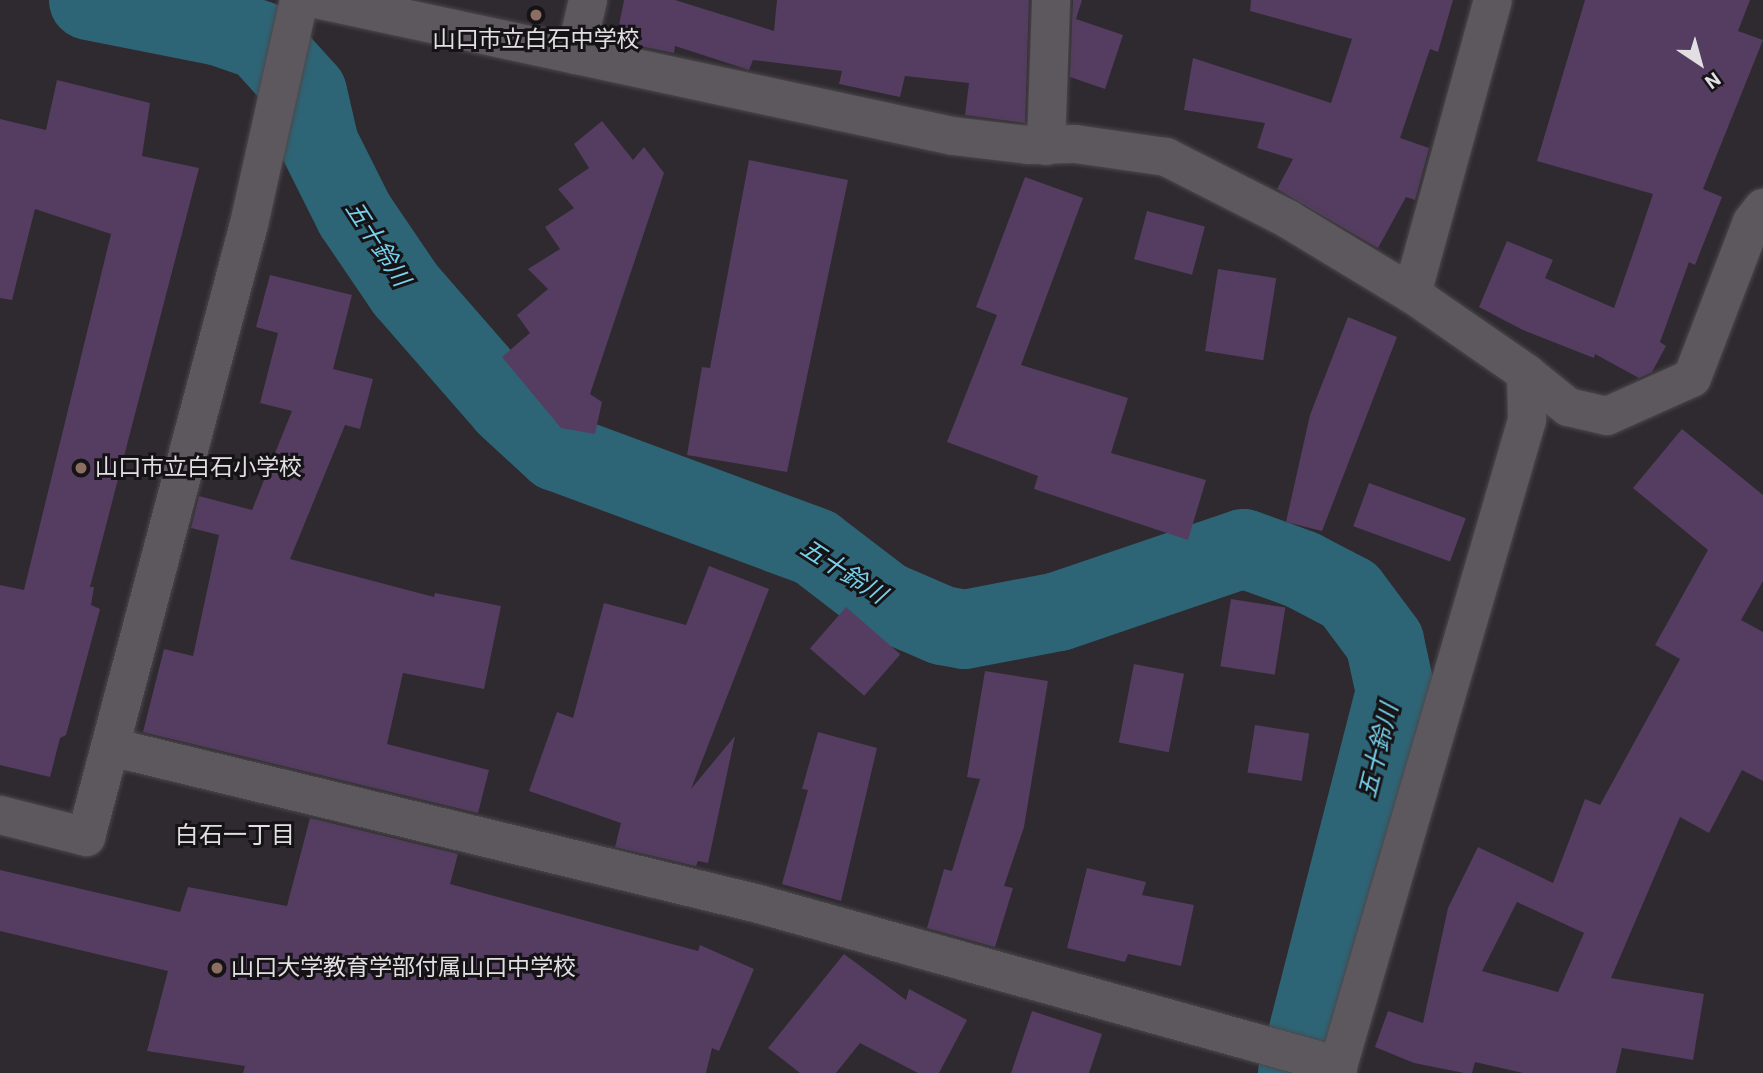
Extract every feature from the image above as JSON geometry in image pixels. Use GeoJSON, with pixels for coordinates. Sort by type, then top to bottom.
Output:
{"type":"FeatureCollection","features":[{"type":"Feature","properties":{"kind":"street"},"geometry":{"type":"LineString","coordinates":[[320,0],[953,136],[1046,146],[1075,144],[1166,157],[1288,219],[1412,294],[1526,373],[1568,407],[1607,416],[1692,378],[1752,222],[1763,208]]}},
{"type":"Feature","properties":{"kind":"street"},"geometry":{"type":"LineString","coordinates":[[575,55],[588,0]]}},
{"type":"Feature","properties":{"kind":"street"},"geometry":{"type":"LineString","coordinates":[[1046,146],[1051,0]]}},
{"type":"Feature","properties":{"kind":"street"},"geometry":{"type":"LineString","coordinates":[[1412,294],[1493,0]]}},
{"type":"Feature","properties":{"kind":"street"},"geometry":{"type":"LineString","coordinates":[[0,816],[86,837],[275,116],[295,14]]}},
{"type":"Feature","properties":{"kind":"street"},"geometry":{"type":"LineString","coordinates":[[111,747],[755,903],[1316,1062],[1527,420],[1526,373]]}},
{"type":"Feature","properties":{"kind":"building"},"geometry":{"type":"Polygon","coordinates":[[[624,0],[675,0],[774,31],[777,0],[1029,0],[1025,123],[965,115],[969,83],[905,76],[900,97],[839,84],[842,71],[753,60],[749,70],[675,46],[674,53],[616,41],[624,0]]]}},
{"type":"Feature","properties":{"kind":"building"},"geometry":{"type":"Polygon","coordinates":[[[1073,0],[1082,0],[1076,19],[1123,35],[1105,89],[1070,77],[1073,0]]]}},
{"type":"Feature","properties":{"kind":"building"},"geometry":{"type":"Polygon","coordinates":[[[1251,0],[1453,0],[1438,52],[1430,49],[1400,138],[1429,148],[1415,200],[1406,197],[1378,248],[1277,189],[1293,159],[1257,148],[1265,123],[1184,110],[1193,58],[1331,103],[1352,39],[1250,11],[1251,0]]]}},
{"type":"Feature","properties":{"kind":"building"},"geometry":{"type":"Polygon","coordinates":[[[1585,0],[1750,0],[1738,31],[1763,40],[1703,189],[1722,197],[1695,265],[1689,262],[1660,342],[1666,346],[1652,372],[1639,378],[1595,354],[1594,358],[1523,330],[1479,307],[1507,241],[1553,260],[1545,278],[1614,308],[1637,242],[1653,194],[1537,161],[1585,0]]]}},
{"type":"Feature","properties":{"kind":"building"},"geometry":{"type":"Polygon","coordinates":[[[57,80],[150,103],[142,156],[199,168],[90,587],[94,587],[91,605],[100,609],[66,735],[60,738],[50,777],[0,765],[0,585],[24,590],[111,234],[35,209],[12,300],[0,298],[0,119],[46,130],[57,80]]]}},
{"type":"Feature","properties":{"kind":"building"},"geometry":{"type":"Polygon","coordinates":[[[602,121],[633,160],[644,147],[664,173],[590,394],[602,402],[595,434],[561,428],[502,357],[530,333],[517,315],[548,289],[528,269],[560,249],[545,227],[574,208],[558,189],[589,168],[574,144],[602,121]]]}},
{"type":"Feature","properties":{"kind":"building"},"geometry":{"type":"Polygon","coordinates":[[[749,160],[848,180],[787,472],[687,455],[702,367],[710,368],[749,160]]]}},
{"type":"Feature","properties":{"kind":"building"},"geometry":{"type":"Polygon","coordinates":[[[1025,177],[1083,198],[1021,365],[1128,398],[1111,453],[1206,480],[1188,540],[1034,489],[1038,476],[947,442],[997,315],[976,307],[1025,177]]]}},
{"type":"Feature","properties":{"kind":"building"},"geometry":{"type":"Polygon","coordinates":[[[1147,211],[1205,227],[1192,275],[1134,259],[1147,211]]]}},
{"type":"Feature","properties":{"kind":"building"},"geometry":{"type":"Polygon","coordinates":[[[1218,269],[1276,278],[1263,360],[1205,351],[1218,269]]]}},
{"type":"Feature","properties":{"kind":"building"},"geometry":{"type":"Polygon","coordinates":[[[270,275],[352,295],[333,369],[373,379],[360,429],[345,425],[290,559],[434,597],[435,593],[501,606],[484,689],[403,673],[387,744],[489,770],[478,813],[143,732],[164,649],[193,656],[219,535],[191,528],[199,496],[252,510],[292,411],[260,403],[278,333],[256,327],[270,275]]]}},
{"type":"Feature","properties":{"kind":"building"},"geometry":{"type":"Polygon","coordinates":[[[1348,317],[1397,337],[1322,531],[1286,522],[1310,415],[1348,317]]]}},
{"type":"Feature","properties":{"kind":"building"},"geometry":{"type":"Polygon","coordinates":[[[1682,429],[1763,495],[1763,581],[1741,620],[1763,632],[1763,781],[1742,770],[1709,833],[1680,817],[1611,978],[1704,994],[1693,1060],[1622,1048],[1616,1073],[1523,1073],[1475,1062],[1472,1073],[1464,1073],[1414,1063],[1375,1047],[1388,1011],[1423,1023],[1448,908],[1478,847],[1553,883],[1585,799],[1600,805],[1680,659],[1655,645],[1708,550],[1633,488],[1682,429]],[[1517,902],[1482,971],[1558,992],[1584,933],[1517,902]]]}},
{"type":"Feature","properties":{"kind":"building"},"geometry":{"type":"Polygon","coordinates":[[[1369,483],[1466,518],[1450,561],[1353,526],[1369,483]]]}},
{"type":"Feature","properties":{"kind":"building"},"geometry":{"type":"Polygon","coordinates":[[[709,566],[769,589],[691,789],[735,736],[708,863],[698,861],[696,866],[615,847],[621,823],[529,791],[557,712],[573,718],[604,603],[686,625],[709,566]]]}},
{"type":"Feature","properties":{"kind":"building"},"geometry":{"type":"Polygon","coordinates":[[[1231,599],[1285,608],[1275,675],[1220,666],[1231,599]]]}},
{"type":"Feature","properties":{"kind":"building"},"geometry":{"type":"Polygon","coordinates":[[[846,607],[900,654],[864,696],[810,649],[846,607]]]}},
{"type":"Feature","properties":{"kind":"building"},"geometry":{"type":"Polygon","coordinates":[[[1134,664],[1184,674],[1169,752],[1119,743],[1134,664]]]}},
{"type":"Feature","properties":{"kind":"building"},"geometry":{"type":"Polygon","coordinates":[[[985,671],[1048,681],[1024,827],[1004,886],[1013,888],[995,947],[927,928],[944,869],[952,871],[980,779],[967,777],[985,671]]]}},
{"type":"Feature","properties":{"kind":"building"},"geometry":{"type":"Polygon","coordinates":[[[1255,725],[1309,734],[1302,781],[1247,772],[1255,725]]]}},
{"type":"Feature","properties":{"kind":"building"},"geometry":{"type":"Polygon","coordinates":[[[818,732],[877,748],[841,901],[782,884],[808,790],[802,789],[818,732]]]}},
{"type":"Feature","properties":{"kind":"building"},"geometry":{"type":"Polygon","coordinates":[[[310,818],[458,854],[450,884],[698,951],[700,945],[754,969],[719,1051],[712,1048],[706,1073],[243,1073],[245,1066],[147,1051],[168,971],[0,931],[0,870],[180,912],[188,887],[287,906],[310,818]]]}},
{"type":"Feature","properties":{"kind":"building"},"geometry":{"type":"Polygon","coordinates":[[[1087,868],[1146,882],[1142,895],[1194,905],[1181,966],[1128,954],[1125,962],[1067,948],[1087,868]]]}},
{"type":"Feature","properties":{"kind":"building"},"geometry":{"type":"Polygon","coordinates":[[[844,954],[906,1000],[909,989],[967,1020],[939,1073],[918,1073],[860,1043],[836,1073],[800,1073],[768,1048],[844,954]]]}},
{"type":"Feature","properties":{"kind":"building"},"geometry":{"type":"Polygon","coordinates":[[[1032,1011],[1102,1034],[1089,1073],[1011,1073],[1032,1011]]]}},
{"type":"Feature","properties":{"kind":"waterway","name":"五十鈴川"},"geometry":{"type":"LineString","coordinates":[[88,0],[219,26],[260,40],[307,92],[319,144],[354,214],[405,289],[507,406],[556,451],[815,547],[884,600],[942,625],[964,629],[1058,611],[1243,548],[1301,569],[1349,594],[1384,641],[1395,691],[1297,1073]]}},
{"type":"Feature","properties":{"kind":"place","name":"山口市立白石中学校"},"geometry":{"type":"Point","coordinates":[536,15]}},
{"type":"Feature","properties":{"kind":"place","name":"山口市立白石小学校"},"geometry":{"type":"Point","coordinates":[81,468]}},
{"type":"Feature","properties":{"kind":"place","name":"山口大学教育学部付属山口中学校"},"geometry":{"type":"Point","coordinates":[217,968]}},
{"type":"Feature","properties":{"kind":"district","name":"白石一丁目"},"geometry":{"type":"Point","coordinates":[235,836]}}]}
